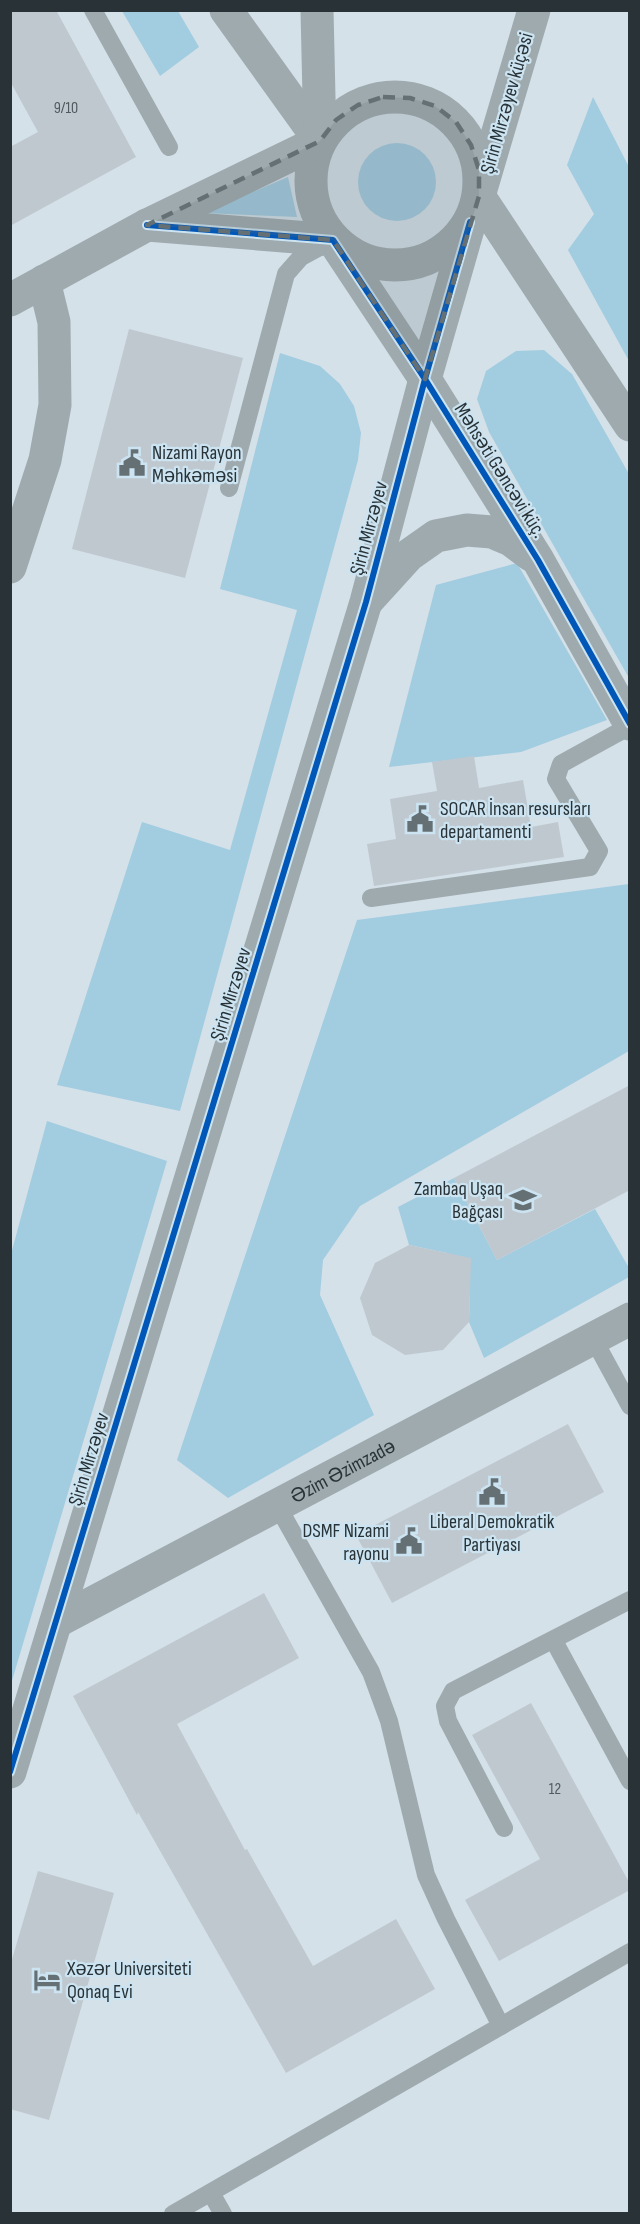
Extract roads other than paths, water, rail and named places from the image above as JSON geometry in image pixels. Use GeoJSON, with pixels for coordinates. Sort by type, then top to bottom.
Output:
{"type":"FeatureCollection","features":[{"type":"Feature","properties":{"kind":"street"},"geometry":{"type":"LineString","coordinates":[[226,10],[320,141]]}},
{"type":"Feature","properties":{"kind":"street"},"geometry":{"type":"LineString","coordinates":[[317,10],[320,141]]}},
{"type":"Feature","properties":{"kind":"street","name":"Şirin Mirzəyev küçəsi"},"geometry":{"type":"LineString","coordinates":[[474,209],[534,10]]}},
{"type":"Feature","properties":{"kind":"street"},"geometry":{"type":"LineString","coordinates":[[383,97],[410,98],[435,106],[456,122],[471,145],[479,170],[474,209],[453,243],[431,258],[406,266],[379,265],[354,256],[333,240],[318,218],[310,192],[311,166],[320,141],[336,120],[357,105],[383,97]]}},
{"type":"Feature","properties":{"kind":"street"},"geometry":{"type":"LineString","coordinates":[[10,300],[147,225],[320,141]]}},
{"type":"Feature","properties":{"kind":"street"},"geometry":{"type":"LineString","coordinates":[[474,209],[630,425]]}},
{"type":"Feature","properties":{"kind":"street","name":"Şirin Mirzəyev"},"geometry":{"type":"LineString","coordinates":[[10,1772],[366,602],[425,380],[474,209]]}},
{"type":"Feature","properties":{"kind":"street"},"geometry":{"type":"LineString","coordinates":[[147,225],[333,240]]}},
{"type":"Feature","properties":{"kind":"street","name":"Məhsəti Gəncəvi küç."},"geometry":{"type":"LineString","coordinates":[[333,240],[425,380],[538,560],[630,725]]}},
{"type":"Feature","properties":{"kind":"street"},"geometry":{"type":"LineString","coordinates":[[10,567],[45,460],[56,405],[54,322],[44,281]]}},
{"type":"Feature","properties":{"kind":"street"},"geometry":{"type":"LineString","coordinates":[[366,602],[409,555],[436,536],[467,530],[492,531],[511,540],[538,560]]}},
{"type":"Feature","properties":{"kind":"street","name":"Əzim Əzimzadə"},"geometry":{"type":"LineString","coordinates":[[56,1622],[630,1319]]}},
{"type":"Feature","properties":{"kind":"lane"},"geometry":{"type":"LineString","coordinates":[[93,10],[169,147]]}},
{"type":"Feature","properties":{"kind":"lane"},"geometry":{"type":"LineString","coordinates":[[229,488],[286,274],[301,257],[333,240]]}},
{"type":"Feature","properties":{"kind":"lane"},"geometry":{"type":"LineString","coordinates":[[371,898],[590,867],[599,851],[556,779],[561,764],[630,725]]}},
{"type":"Feature","properties":{"kind":"lane"},"geometry":{"type":"LineString","coordinates":[[593,1338],[630,1406]]}},
{"type":"Feature","properties":{"kind":"lane"},"geometry":{"type":"LineString","coordinates":[[277,1505],[371,1672],[389,1721],[426,1875],[501,2026]]}},
{"type":"Feature","properties":{"kind":"lane"},"geometry":{"type":"LineString","coordinates":[[504,1828],[448,1721],[445,1706],[453,1692],[630,1600]]}},
{"type":"Feature","properties":{"kind":"lane"},"geometry":{"type":"LineString","coordinates":[[554,1641],[630,1781]]}},
{"type":"Feature","properties":{"kind":"lane"},"geometry":{"type":"LineString","coordinates":[[173,2214],[630,1953]]}},
{"type":"Feature","properties":{"kind":"lane"},"geometry":{"type":"LineString","coordinates":[[211,2193],[223,2214]]}},
{"type":"Feature","properties":{"kind":"place","name":"Nizami Rayon Məhkəməsi"},"geometry":{"type":"Point","coordinates":[132,463]}},
{"type":"Feature","properties":{"kind":"place","name":"SOCAR İnsan resursları departamenti"},"geometry":{"type":"Point","coordinates":[420,819]}},
{"type":"Feature","properties":{"kind":"place","name":"Zambaq Uşaq Bağçası"},"geometry":{"type":"Point","coordinates":[523,1200]}},
{"type":"Feature","properties":{"kind":"place","name":"Liberal Demokratik Partiyası"},"geometry":{"type":"Point","coordinates":[492,1492]}},
{"type":"Feature","properties":{"kind":"place","name":"DSMF Nizami rayonu"},"geometry":{"type":"Point","coordinates":[409,1541]}},
{"type":"Feature","properties":{"kind":"place","name":"Xəzər Universiteti Qonaq Evi"},"geometry":{"type":"Point","coordinates":[47,1980]}}]}
